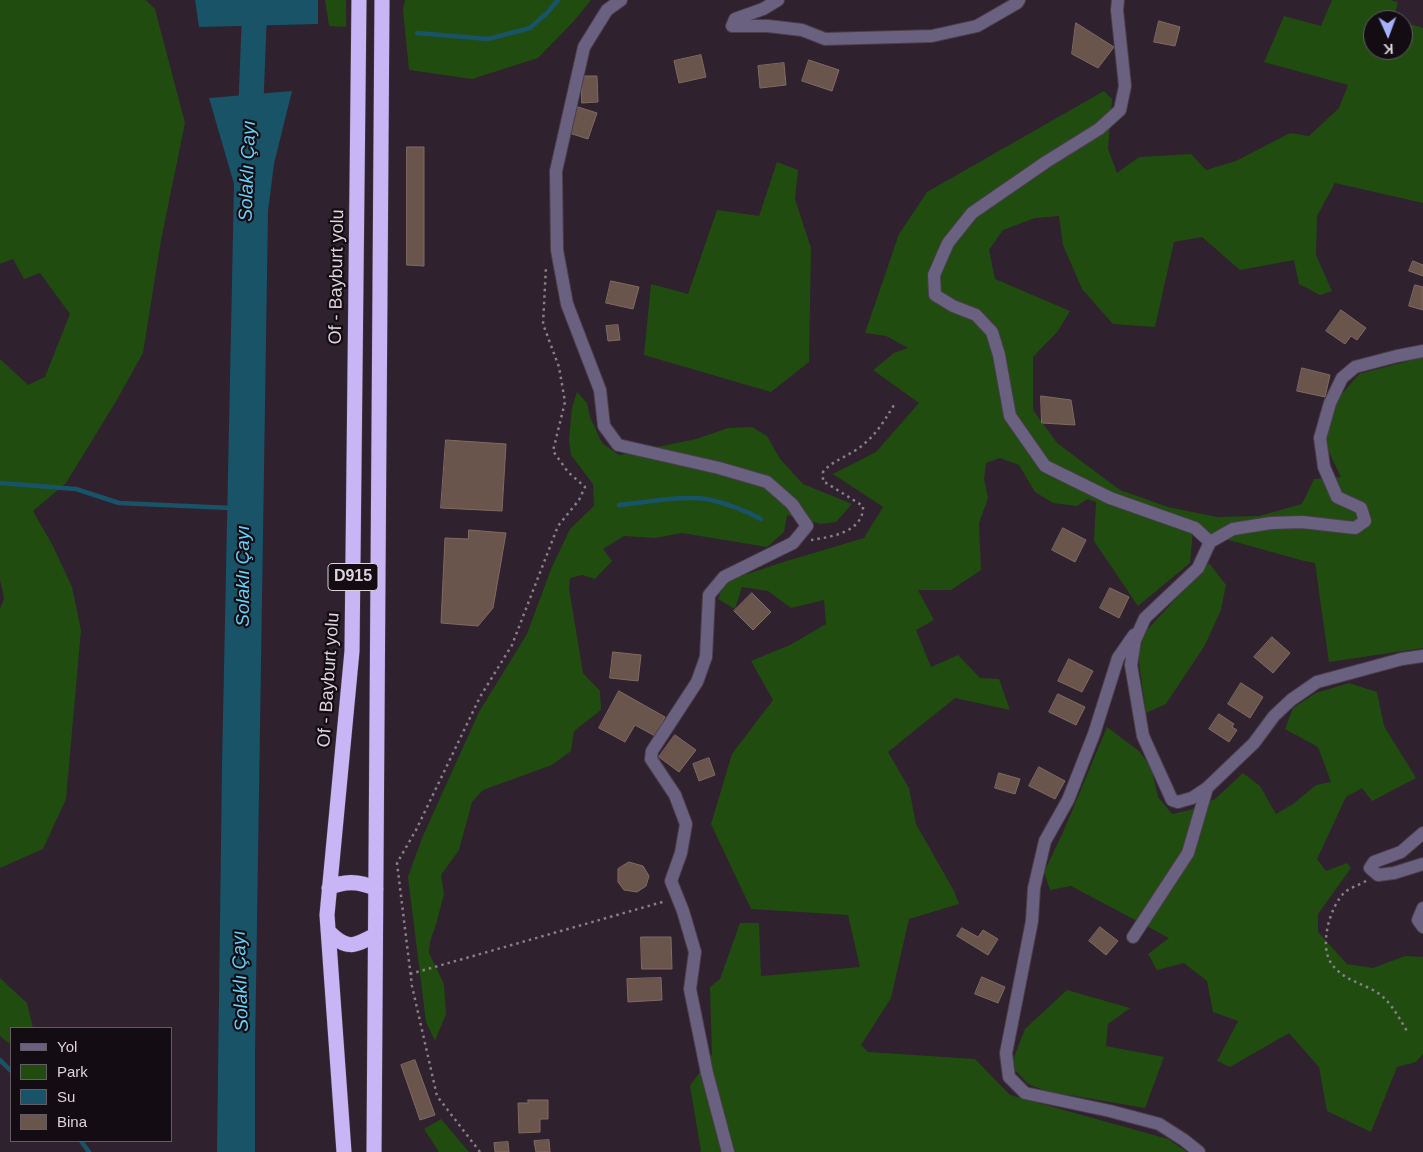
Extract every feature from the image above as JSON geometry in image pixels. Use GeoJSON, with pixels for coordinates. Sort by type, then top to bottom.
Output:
{"type":"FeatureCollection","features":[{"type":"Feature","properties":{"kind":"highway","name":"Of - Bayburt yolu"},"geometry":{"type":"LineString","coordinates":[[344,1152],[327,915],[352,651],[359,0]]}},
{"type":"Feature","properties":{"kind":"highway","name":"D915"},"geometry":{"type":"LineString","coordinates":[[374,1152],[382,0]]}},
{"type":"Feature","properties":{"kind":"highway"},"geometry":{"type":"LineString","coordinates":[[329,888],[347,882],[357,882],[376,889]]}},
{"type":"Feature","properties":{"kind":"highway"},"geometry":{"type":"LineString","coordinates":[[328,931],[340,942],[357,945],[375,936]]}},
{"type":"Feature","properties":{"kind":"street"},"geometry":{"type":"LineString","coordinates":[[621,0],[608,10],[584,47],[556,171],[557,250],[567,304],[600,390],[604,426],[618,445],[719,468],[767,482],[792,504],[807,526],[793,543],[724,577],[709,595],[706,657],[697,682],[652,751],[651,759],[675,795],[686,824],[681,853],[671,881],[695,952],[690,989],[707,1072],[728,1152]]}},
{"type":"Feature","properties":{"kind":"street"},"geometry":{"type":"LineString","coordinates":[[778,0],[763,9],[735,19],[732,26],[768,26],[802,30],[825,39],[932,36],[976,26],[1018,3],[1018,0]]}},
{"type":"Feature","properties":{"kind":"street"},"geometry":{"type":"LineString","coordinates":[[1118,0],[1117,10],[1125,86],[1120,110],[1099,129],[1040,166],[972,213],[948,243],[934,275],[935,295],[952,306],[976,315],[992,332],[999,355],[1010,416],[1045,466],[1110,498],[1195,528],[1210,542]]}},
{"type":"Feature","properties":{"kind":"street"},"geometry":{"type":"LineString","coordinates":[[1199,1152],[1159,1124],[1110,1111],[1025,1093],[1009,1076],[1006,1053],[1032,921],[1034,888],[1045,841],[1068,800],[1094,734],[1118,658],[1145,618],[1198,568],[1210,542],[1233,529],[1271,523],[1302,522],[1355,528],[1365,522],[1360,508],[1336,497],[1324,467],[1320,438],[1330,402],[1342,378],[1355,367],[1423,351]]}},
{"type":"Feature","properties":{"kind":"street"},"geometry":{"type":"LineString","coordinates":[[1145,618],[1135,640],[1131,665],[1143,736],[1172,800],[1178,802],[1192,798],[1206,788],[1254,743],[1274,716],[1290,700],[1317,682],[1402,659],[1423,656]]}},
{"type":"Feature","properties":{"kind":"street"},"geometry":{"type":"LineString","coordinates":[[1133,937],[1188,854],[1206,788]]}},
{"type":"Feature","properties":{"kind":"street"},"geometry":{"type":"LineString","coordinates":[[1423,832],[1401,852],[1374,862],[1370,868],[1378,875],[1394,873],[1423,864]]}},
{"type":"Feature","properties":{"kind":"street"},"geometry":{"type":"LineString","coordinates":[[1423,908],[1418,920],[1423,928]]}},
{"type":"Feature","properties":{"kind":"path"},"geometry":{"type":"LineString","coordinates":[[480,1152],[437,1096],[412,986],[397,863],[416,830],[480,697],[512,645],[558,526],[579,500],[585,487],[568,472],[553,451],[565,402],[559,367],[543,324],[546,265]]}},
{"type":"Feature","properties":{"kind":"path"},"geometry":{"type":"LineString","coordinates":[[793,543],[831,536],[858,524],[863,516],[863,506],[823,481],[822,472],[829,465],[855,451],[872,438],[885,422],[894,405]]}},
{"type":"Feature","properties":{"kind":"path"},"geometry":{"type":"LineString","coordinates":[[1378,875],[1345,892],[1331,913],[1325,944],[1331,963],[1351,981],[1374,990],[1391,1003],[1407,1031]]}},
{"type":"Feature","properties":{"kind":"path"},"geometry":{"type":"LineString","coordinates":[[410,974],[678,898]]}},
{"type":"Feature","properties":{"kind":"green space"},"geometry":{"type":"Polygon","coordinates":[[[0,0],[146,0],[155,9],[185,123],[161,240],[143,353],[66,483],[33,511],[53,546],[72,587],[81,630],[66,799],[43,849],[0,868],[0,609],[4,598],[0,580],[0,359],[28,385],[45,377],[70,314],[40,273],[24,279],[13,259],[0,264],[0,0]]]}},
{"type":"Feature","properties":{"kind":"green space"},"geometry":{"type":"Polygon","coordinates":[[[325,0],[346,0],[346,27],[329,26],[325,0]]]}},
{"type":"Feature","properties":{"kind":"green space"},"geometry":{"type":"Polygon","coordinates":[[[405,0],[591,0],[574,21],[538,58],[472,79],[409,70],[403,10],[405,0]]]}},
{"type":"Feature","properties":{"kind":"green space"},"geometry":{"type":"Polygon","coordinates":[[[1332,0],[1390,0],[1398,2],[1396,10],[1363,10],[1363,60],[1413,60],[1413,25],[1423,28],[1423,203],[1335,183],[1317,216],[1316,255],[1332,291],[1320,295],[1299,284],[1294,260],[1240,270],[1202,237],[1174,242],[1155,327],[1113,324],[1082,289],[1063,245],[1059,216],[1035,218],[1003,230],[989,250],[995,279],[1070,311],[1058,331],[1033,357],[1033,410],[1057,443],[1120,490],[1168,507],[1217,517],[1259,516],[1302,504],[1314,479],[1341,477],[1325,444],[1334,403],[1359,374],[1423,357],[1423,648],[1329,662],[1315,563],[1193,530],[1190,563],[1138,606],[1094,541],[1096,502],[1087,499],[1077,506],[1053,503],[1035,492],[1019,465],[1000,458],[986,463],[984,479],[988,498],[979,523],[981,570],[951,590],[918,590],[934,620],[916,630],[931,667],[958,655],[980,678],[999,679],[1010,710],[955,698],[888,752],[909,788],[916,824],[954,891],[959,904],[909,919],[891,998],[861,1045],[868,1052],[975,1059],[1010,1095],[1168,1139],[1187,1152],[699,1152],[701,1151],[690,1086],[712,1054],[710,987],[720,979],[740,923],[759,923],[761,976],[860,967],[848,915],[751,909],[711,824],[732,754],[773,700],[751,661],[790,645],[826,624],[824,600],[791,608],[768,591],[742,587],[735,609],[718,599],[725,581],[864,538],[883,507],[833,474],[876,452],[919,403],[873,370],[894,353],[908,348],[886,336],[865,333],[899,234],[927,192],[1104,91],[1112,99],[1108,149],[1117,173],[1139,157],[1191,154],[1206,170],[1236,161],[1290,133],[1309,136],[1339,108],[1348,85],[1264,62],[1284,16],[1321,26],[1332,0]]]}},
{"type":"Feature","properties":{"kind":"green space"},"geometry":{"type":"Polygon","coordinates":[[[777,162],[798,170],[795,199],[811,248],[809,362],[771,392],[644,355],[651,284],[688,294],[717,210],[759,216],[777,162]]]}},
{"type":"Feature","properties":{"kind":"green space"},"geometry":{"type":"Polygon","coordinates":[[[577,392],[587,403],[590,417],[602,443],[619,455],[696,439],[728,428],[752,427],[767,436],[780,459],[803,484],[852,504],[836,522],[821,524],[787,515],[784,532],[767,547],[682,533],[655,538],[624,536],[603,549],[612,561],[595,579],[582,575],[570,578],[569,588],[583,673],[600,691],[601,710],[574,731],[571,751],[552,765],[483,790],[472,802],[459,850],[441,875],[444,894],[430,942],[429,953],[444,984],[446,1014],[435,1041],[426,1022],[408,877],[422,838],[479,712],[527,634],[551,569],[570,529],[594,506],[593,484],[571,455],[569,440],[572,408],[577,392]]]}},
{"type":"Feature","properties":{"kind":"green space"},"geometry":{"type":"Polygon","coordinates":[[[1209,563],[1226,585],[1221,610],[1205,645],[1166,704],[1146,713],[1138,655],[1145,632],[1209,563]]]}},
{"type":"Feature","properties":{"kind":"green space"},"geometry":{"type":"Polygon","coordinates":[[[1349,683],[1377,692],[1384,726],[1416,778],[1372,801],[1362,788],[1346,797],[1317,859],[1326,871],[1347,863],[1351,868],[1318,914],[1318,932],[1347,964],[1373,968],[1405,956],[1423,957],[1423,1054],[1416,1062],[1397,1067],[1371,1132],[1327,1111],[1319,1067],[1289,1033],[1230,1067],[1217,1061],[1238,1021],[1213,1012],[1207,981],[1184,963],[1157,970],[1148,954],[1169,938],[1071,886],[1050,890],[1044,872],[1064,830],[1107,727],[1139,751],[1151,767],[1158,797],[1172,814],[1190,810],[1215,799],[1243,773],[1260,786],[1276,814],[1293,804],[1316,785],[1331,782],[1318,747],[1285,729],[1293,708],[1316,693],[1349,683]]]}},
{"type":"Feature","properties":{"kind":"green space"},"geometry":{"type":"Polygon","coordinates":[[[0,978],[27,1003],[33,1027],[10,1027],[10,1044],[0,1036],[0,978]]]}},
{"type":"Feature","properties":{"kind":"green space"},"geometry":{"type":"Polygon","coordinates":[[[1067,990],[1130,1008],[1108,1024],[1106,1046],[1164,1057],[1145,1108],[1046,1091],[1028,1084],[1015,1070],[1014,1057],[1025,1029],[1067,990]]]}},
{"type":"Feature","properties":{"kind":"green space"},"geometry":{"type":"Polygon","coordinates":[[[441,1119],[469,1152],[439,1152],[424,1129],[441,1119]]]}},
{"type":"Feature","properties":{"kind":"water"},"geometry":{"type":"Polygon","coordinates":[[[195,0],[318,0],[318,24],[199,27],[195,0]]]}},
{"type":"Feature","properties":{"kind":"water"},"geometry":{"type":"Polygon","coordinates":[[[292,91],[274,164],[268,211],[255,1152],[217,1152],[222,765],[234,184],[209,98],[292,91]]]}},
{"type":"Feature","properties":{"kind":"building"},"geometry":{"type":"Polygon","coordinates":[[[1159,21],[1180,27],[1175,46],[1154,42],[1159,21]]]}},
{"type":"Feature","properties":{"kind":"building"},"geometry":{"type":"Polygon","coordinates":[[[1076,23],[1114,47],[1098,68],[1072,54],[1076,23]]]}},
{"type":"Feature","properties":{"kind":"building"},"geometry":{"type":"Polygon","coordinates":[[[701,55],[706,77],[679,83],[674,61],[701,55]]]}},
{"type":"Feature","properties":{"kind":"building"},"geometry":{"type":"Polygon","coordinates":[[[809,60],[839,70],[832,91],[802,81],[809,60]]]}},
{"type":"Feature","properties":{"kind":"building"},"geometry":{"type":"Polygon","coordinates":[[[784,63],[786,85],[760,88],[758,66],[784,63]]]}},
{"type":"Feature","properties":{"kind":"building"},"geometry":{"type":"Polygon","coordinates":[[[582,76],[597,76],[598,102],[582,103],[582,76]]]}},
{"type":"Feature","properties":{"kind":"building"},"geometry":{"type":"Polygon","coordinates":[[[575,106],[597,113],[588,139],[566,132],[575,106]]]}},
{"type":"Feature","properties":{"kind":"building"},"geometry":{"type":"Polygon","coordinates":[[[407,147],[424,147],[424,266],[407,265],[407,147]]]}},
{"type":"Feature","properties":{"kind":"building"},"geometry":{"type":"Polygon","coordinates":[[[1413,261],[1423,265],[1423,276],[1409,271],[1413,261]]]}},
{"type":"Feature","properties":{"kind":"building"},"geometry":{"type":"Polygon","coordinates":[[[611,281],[639,287],[633,309],[606,303],[611,281]]]}},
{"type":"Feature","properties":{"kind":"building"},"geometry":{"type":"Polygon","coordinates":[[[1415,285],[1423,287],[1423,310],[1409,306],[1415,285]]]}},
{"type":"Feature","properties":{"kind":"building"},"geometry":{"type":"Polygon","coordinates":[[[1341,310],[1366,328],[1357,340],[1351,336],[1345,344],[1326,331],[1341,310]]]}},
{"type":"Feature","properties":{"kind":"building"},"geometry":{"type":"Polygon","coordinates":[[[618,325],[620,340],[608,341],[606,326],[618,325]]]}},
{"type":"Feature","properties":{"kind":"building"},"geometry":{"type":"Polygon","coordinates":[[[1302,368],[1330,375],[1325,397],[1297,391],[1302,368]]]}},
{"type":"Feature","properties":{"kind":"building"},"geometry":{"type":"Polygon","coordinates":[[[1041,396],[1071,400],[1075,425],[1042,423],[1041,396]]]}},
{"type":"Feature","properties":{"kind":"building"},"geometry":{"type":"Polygon","coordinates":[[[446,440],[506,444],[502,511],[441,508],[446,440]]]}},
{"type":"Feature","properties":{"kind":"building"},"geometry":{"type":"Polygon","coordinates":[[[1063,528],[1086,540],[1075,562],[1052,550],[1063,528]]]}},
{"type":"Feature","properties":{"kind":"building"},"geometry":{"type":"Polygon","coordinates":[[[469,530],[506,533],[493,608],[478,626],[441,623],[445,538],[468,539],[469,530]]]}},
{"type":"Feature","properties":{"kind":"building"},"geometry":{"type":"Polygon","coordinates":[[[1110,588],[1129,597],[1119,618],[1100,608],[1110,588]]]}},
{"type":"Feature","properties":{"kind":"building"},"geometry":{"type":"Polygon","coordinates":[[[752,593],[771,612],[753,630],[734,611],[752,593]]]}},
{"type":"Feature","properties":{"kind":"building"},"geometry":{"type":"Polygon","coordinates":[[[1272,637],[1290,653],[1273,673],[1254,657],[1272,637]]]}},
{"type":"Feature","properties":{"kind":"building"},"geometry":{"type":"Polygon","coordinates":[[[613,652],[641,655],[638,681],[610,678],[613,652]]]}},
{"type":"Feature","properties":{"kind":"building"},"geometry":{"type":"Polygon","coordinates":[[[1069,659],[1093,671],[1082,692],[1058,681],[1069,659]]]}},
{"type":"Feature","properties":{"kind":"building"},"geometry":{"type":"Polygon","coordinates":[[[1241,683],[1263,697],[1250,718],[1228,704],[1241,683]]]}},
{"type":"Feature","properties":{"kind":"building"},"geometry":{"type":"Polygon","coordinates":[[[619,691],[665,717],[655,736],[635,725],[625,742],[599,728],[619,691]]]}},
{"type":"Feature","properties":{"kind":"building"},"geometry":{"type":"Polygon","coordinates":[[[1058,694],[1085,707],[1076,725],[1049,712],[1058,694]]]}},
{"type":"Feature","properties":{"kind":"building"},"geometry":{"type":"Polygon","coordinates":[[[1219,714],[1234,724],[1232,727],[1237,730],[1229,742],[1209,729],[1219,714]]]}},
{"type":"Feature","properties":{"kind":"building"},"geometry":{"type":"Polygon","coordinates":[[[675,735],[696,750],[679,772],[659,757],[675,735]]]}},
{"type":"Feature","properties":{"kind":"building"},"geometry":{"type":"Polygon","coordinates":[[[709,758],[715,775],[699,781],[693,764],[709,758]]]}},
{"type":"Feature","properties":{"kind":"building"},"geometry":{"type":"Polygon","coordinates":[[[1039,767],[1065,781],[1055,799],[1029,786],[1039,767]]]}},
{"type":"Feature","properties":{"kind":"building"},"geometry":{"type":"Polygon","coordinates":[[[999,773],[1020,779],[1015,794],[995,788],[999,773]]]}},
{"type":"Feature","properties":{"kind":"building"},"geometry":{"type":"Polygon","coordinates":[[[629,862],[643,866],[649,876],[646,886],[637,892],[624,890],[618,882],[618,869],[629,862]]]}},
{"type":"Feature","properties":{"kind":"building"},"geometry":{"type":"Polygon","coordinates":[[[1100,927],[1118,941],[1106,955],[1089,941],[1100,927]]]}},
{"type":"Feature","properties":{"kind":"building"},"geometry":{"type":"Polygon","coordinates":[[[962,928],[978,937],[983,930],[998,939],[988,955],[957,936],[962,928]]]}},
{"type":"Feature","properties":{"kind":"building"},"geometry":{"type":"Polygon","coordinates":[[[641,937],[671,937],[672,969],[642,969],[641,937]]]}},
{"type":"Feature","properties":{"kind":"building"},"geometry":{"type":"Polygon","coordinates":[[[982,977],[1005,987],[998,1003],[975,994],[982,977]]]}},
{"type":"Feature","properties":{"kind":"building"},"geometry":{"type":"Polygon","coordinates":[[[661,978],[662,1000],[628,1002],[627,979],[661,978]]]}},
{"type":"Feature","properties":{"kind":"building"},"geometry":{"type":"Polygon","coordinates":[[[415,1060],[435,1115],[420,1120],[401,1065],[415,1060]]]}},
{"type":"Feature","properties":{"kind":"building"},"geometry":{"type":"Polygon","coordinates":[[[528,1100],[548,1100],[548,1119],[540,1119],[540,1132],[519,1133],[518,1103],[528,1103],[528,1100]]]}},
{"type":"Feature","properties":{"kind":"building"},"geometry":{"type":"Polygon","coordinates":[[[549,1140],[550,1152],[536,1152],[534,1141],[549,1140]]]}},
{"type":"Feature","properties":{"kind":"building"},"geometry":{"type":"Polygon","coordinates":[[[508,1142],[509,1152],[495,1152],[494,1143],[508,1142]]]}},
{"type":"Feature","properties":{"kind":"waterway","name":"Solaklı Çayı"},"geometry":{"type":"LineString","coordinates":[[250,127],[255,0]]}},
{"type":"Feature","properties":{"kind":"waterway"},"geometry":{"type":"LineString","coordinates":[[417,33],[488,39],[530,28],[558,0]]}},
{"type":"Feature","properties":{"kind":"waterway"},"geometry":{"type":"LineString","coordinates":[[0,483],[76,489],[119,503],[231,508]]}},
{"type":"Feature","properties":{"kind":"waterway"},"geometry":{"type":"LineString","coordinates":[[619,505],[678,498],[701,498],[731,506],[761,519]]}},
{"type":"Feature","properties":{"kind":"waterway"},"geometry":{"type":"LineString","coordinates":[[0,1060],[10,1070]]}},
{"type":"Feature","properties":{"kind":"waterway"},"geometry":{"type":"LineString","coordinates":[[82,1142],[89,1152]]}}]}
